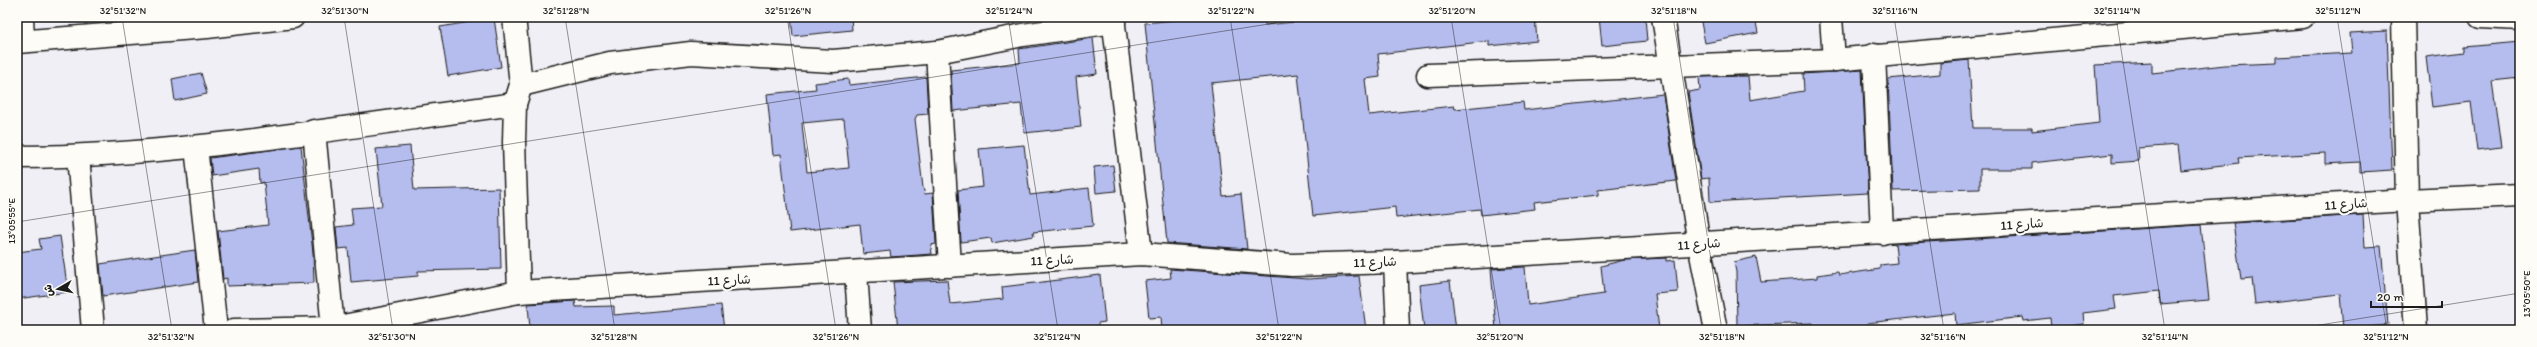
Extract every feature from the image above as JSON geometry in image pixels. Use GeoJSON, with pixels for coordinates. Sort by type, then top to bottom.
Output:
{"type":"FeatureCollection","features":[{"type":"Feature","properties":{"kind":"street"},"geometry":{"type":"LineString","coordinates":[[22,17],[20,42],[207,27],[293,17]]}},
{"type":"Feature","properties":{"kind":"street"},"geometry":{"type":"LineString","coordinates":[[514,17],[518,94],[514,142],[519,292]]}},
{"type":"Feature","properties":{"kind":"street"},"geometry":{"type":"LineString","coordinates":[[1663,17],[1699,244],[1716,330]]}},
{"type":"Feature","properties":{"kind":"street"},"geometry":{"type":"LineString","coordinates":[[1831,17],[1834,60]]}},
{"type":"Feature","properties":{"kind":"street"},"geometry":{"type":"LineString","coordinates":[[1428,75],[1834,60],[1874,55],[2303,17]]}},
{"type":"Feature","properties":{"kind":"street"},"geometry":{"type":"LineString","coordinates":[[2403,17],[2408,200],[2416,330]]}},
{"type":"Feature","properties":{"kind":"street"},"geometry":{"type":"LineString","coordinates":[[2481,17],[2520,19]]}},
{"type":"Feature","properties":{"kind":"street"},"geometry":{"type":"LineString","coordinates":[[17,157],[78,156],[196,148],[314,131],[518,94],[610,63],[691,53],[833,61],[937,52],[1023,35],[1114,20],[1141,254]]}},
{"type":"Feature","properties":{"kind":"street"},"geometry":{"type":"LineString","coordinates":[[937,52],[950,266]]}},
{"type":"Feature","properties":{"kind":"street"},"geometry":{"type":"LineString","coordinates":[[1874,55],[1882,232]]}},
{"type":"Feature","properties":{"kind":"street"},"geometry":{"type":"LineString","coordinates":[[314,131],[333,328]]}},
{"type":"Feature","properties":{"kind":"street"},"geometry":{"type":"LineString","coordinates":[[196,148],[216,330]]}},
{"type":"Feature","properties":{"kind":"street"},"geometry":{"type":"LineString","coordinates":[[78,156],[93,330]]}},
{"type":"Feature","properties":{"kind":"street","name":"شارع 11"},"geometry":{"type":"LineString","coordinates":[[234,330],[333,328],[519,292],[856,273],[1141,254],[1292,265],[1395,262],[2408,200],[2520,195]]}},
{"type":"Feature","properties":{"kind":"street"},"geometry":{"type":"LineString","coordinates":[[1395,262],[1398,330]]}},
{"type":"Feature","properties":{"kind":"street"},"geometry":{"type":"LineString","coordinates":[[856,273],[860,330]]}},
{"type":"Feature","properties":{"kind":"building"},"geometry":{"type":"Polygon","coordinates":[[[791,17],[851,17],[852,30],[793,36],[791,17]]]}},
{"type":"Feature","properties":{"kind":"building"},"geometry":{"type":"Polygon","coordinates":[[[1206,17],[1265,17],[1265,25],[1344,17],[1535,17],[1537,41],[1489,46],[1489,41],[1378,54],[1380,77],[1365,79],[1369,115],[1454,106],[1455,109],[1523,102],[1524,110],[1663,94],[1676,181],[1598,190],[1598,195],[1534,202],[1535,209],[1481,215],[1480,209],[1396,218],[1395,207],[1313,216],[1298,74],[1211,83],[1223,196],[1241,194],[1247,249],[1167,243],[1145,23],[1206,17]]]}},
{"type":"Feature","properties":{"kind":"building"},"geometry":{"type":"Polygon","coordinates":[[[1599,17],[1645,17],[1647,41],[1602,46],[1599,17]]]}},
{"type":"Feature","properties":{"kind":"building"},"geometry":{"type":"Polygon","coordinates":[[[1700,17],[1755,17],[1758,33],[1705,43],[1700,17]]]}},
{"type":"Feature","properties":{"kind":"building"},"geometry":{"type":"Polygon","coordinates":[[[494,18],[501,67],[448,76],[440,27],[494,18]]]}},
{"type":"Feature","properties":{"kind":"building"},"geometry":{"type":"Polygon","coordinates":[[[2387,31],[2392,170],[2360,172],[2360,162],[2325,164],[2325,153],[2238,158],[2239,163],[2181,170],[2178,145],[2138,148],[2139,161],[2112,163],[2112,154],[2032,163],[2032,169],[1980,169],[1980,189],[1893,191],[1888,79],[1940,74],[1940,63],[1969,60],[1973,128],[2032,128],[2032,131],[2099,123],[2095,65],[2152,62],[2152,73],[2225,65],[2277,63],[2277,57],[2352,53],[2350,33],[2387,31]]]}},
{"type":"Feature","properties":{"kind":"building"},"geometry":{"type":"Polygon","coordinates":[[[1093,38],[1097,74],[1076,77],[1081,127],[1024,133],[1021,104],[953,111],[951,70],[1020,63],[1019,49],[1093,38]]]}},
{"type":"Feature","properties":{"kind":"building"},"geometry":{"type":"Polygon","coordinates":[[[2520,42],[2520,78],[2492,81],[2501,147],[2477,150],[2471,102],[2432,107],[2426,57],[2464,52],[2464,47],[2520,42]]]}},
{"type":"Feature","properties":{"kind":"building"},"geometry":{"type":"Polygon","coordinates":[[[1862,70],[1868,193],[1710,202],[1709,178],[1701,179],[1688,92],[1700,90],[1699,77],[1748,76],[1750,100],[1804,91],[1803,74],[1862,70]]]}},
{"type":"Feature","properties":{"kind":"building"},"geometry":{"type":"Polygon","coordinates":[[[201,73],[207,94],[175,101],[172,79],[201,73]]]}},
{"type":"Feature","properties":{"kind":"building"},"geometry":{"type":"Polygon","coordinates":[[[926,77],[928,114],[917,115],[915,119],[923,188],[925,194],[933,193],[936,244],[931,245],[932,254],[891,257],[890,251],[863,254],[860,224],[790,232],[781,154],[773,155],[767,94],[816,89],[815,83],[848,79],[849,85],[926,77]],[[844,119],[802,123],[807,172],[849,168],[844,119]]]}},
{"type":"Feature","properties":{"kind":"building"},"geometry":{"type":"Polygon","coordinates":[[[1024,145],[1030,195],[1089,188],[1093,226],[1033,232],[1034,236],[992,243],[991,238],[961,242],[958,190],[983,187],[979,149],[1024,145]]]}},
{"type":"Feature","properties":{"kind":"building"},"geometry":{"type":"Polygon","coordinates":[[[301,146],[313,253],[314,283],[227,286],[227,278],[223,279],[218,231],[268,225],[264,182],[260,183],[259,169],[212,176],[210,158],[301,146]]]}},
{"type":"Feature","properties":{"kind":"building"},"geometry":{"type":"Polygon","coordinates":[[[410,146],[414,190],[499,188],[501,269],[418,271],[418,276],[351,282],[348,248],[338,249],[336,227],[353,225],[351,208],[382,206],[376,149],[410,146]]]}},
{"type":"Feature","properties":{"kind":"building"},"geometry":{"type":"Polygon","coordinates":[[[1113,165],[1116,191],[1096,193],[1094,167],[1113,165]]]}},
{"type":"Feature","properties":{"kind":"building"},"geometry":{"type":"Polygon","coordinates":[[[2363,215],[2365,247],[2381,246],[2388,325],[2343,329],[2340,294],[2255,304],[2252,278],[2241,279],[2233,223],[2363,215]]]}},
{"type":"Feature","properties":{"kind":"building"},"geometry":{"type":"Polygon","coordinates":[[[2201,225],[2209,300],[2160,304],[2159,291],[2114,296],[2116,309],[2083,313],[2084,324],[2051,328],[2050,318],[2024,321],[2023,317],[1956,325],[1955,313],[1867,323],[1867,326],[1839,330],[1814,330],[1813,323],[1737,326],[1736,272],[1734,262],[1756,257],[1761,282],[1817,278],[1817,275],[1838,272],[1839,275],[1880,269],[1880,265],[1897,263],[1895,244],[2201,225]]]}},
{"type":"Feature","properties":{"kind":"building"},"geometry":{"type":"Polygon","coordinates":[[[60,236],[68,292],[17,299],[17,252],[41,249],[39,239],[60,236]]]}},
{"type":"Feature","properties":{"kind":"building"},"geometry":{"type":"Polygon","coordinates":[[[195,250],[198,282],[103,296],[100,264],[195,250]]]}},
{"type":"Feature","properties":{"kind":"building"},"geometry":{"type":"Polygon","coordinates":[[[1666,258],[1666,261],[1675,260],[1678,292],[1655,294],[1659,330],[1609,330],[1609,326],[1583,330],[1496,330],[1491,269],[1525,267],[1528,305],[1604,294],[1601,266],[1624,260],[1666,258]]]}},
{"type":"Feature","properties":{"kind":"building"},"geometry":{"type":"Polygon","coordinates":[[[1170,269],[1308,279],[1359,276],[1366,330],[1162,330],[1161,317],[1149,318],[1145,281],[1171,278],[1170,269]]]}},
{"type":"Feature","properties":{"kind":"building"},"geometry":{"type":"Polygon","coordinates":[[[1100,275],[1105,322],[1098,323],[1098,330],[898,330],[893,282],[947,280],[950,304],[1003,299],[1002,287],[1100,275]]]}},
{"type":"Feature","properties":{"kind":"building"},"geometry":{"type":"Polygon","coordinates":[[[1450,281],[1456,330],[1424,330],[1419,285],[1450,281]]]}},
{"type":"Feature","properties":{"kind":"building"},"geometry":{"type":"Polygon","coordinates":[[[575,301],[576,307],[614,306],[614,315],[721,305],[724,330],[530,330],[528,304],[575,301]]]}}]}
